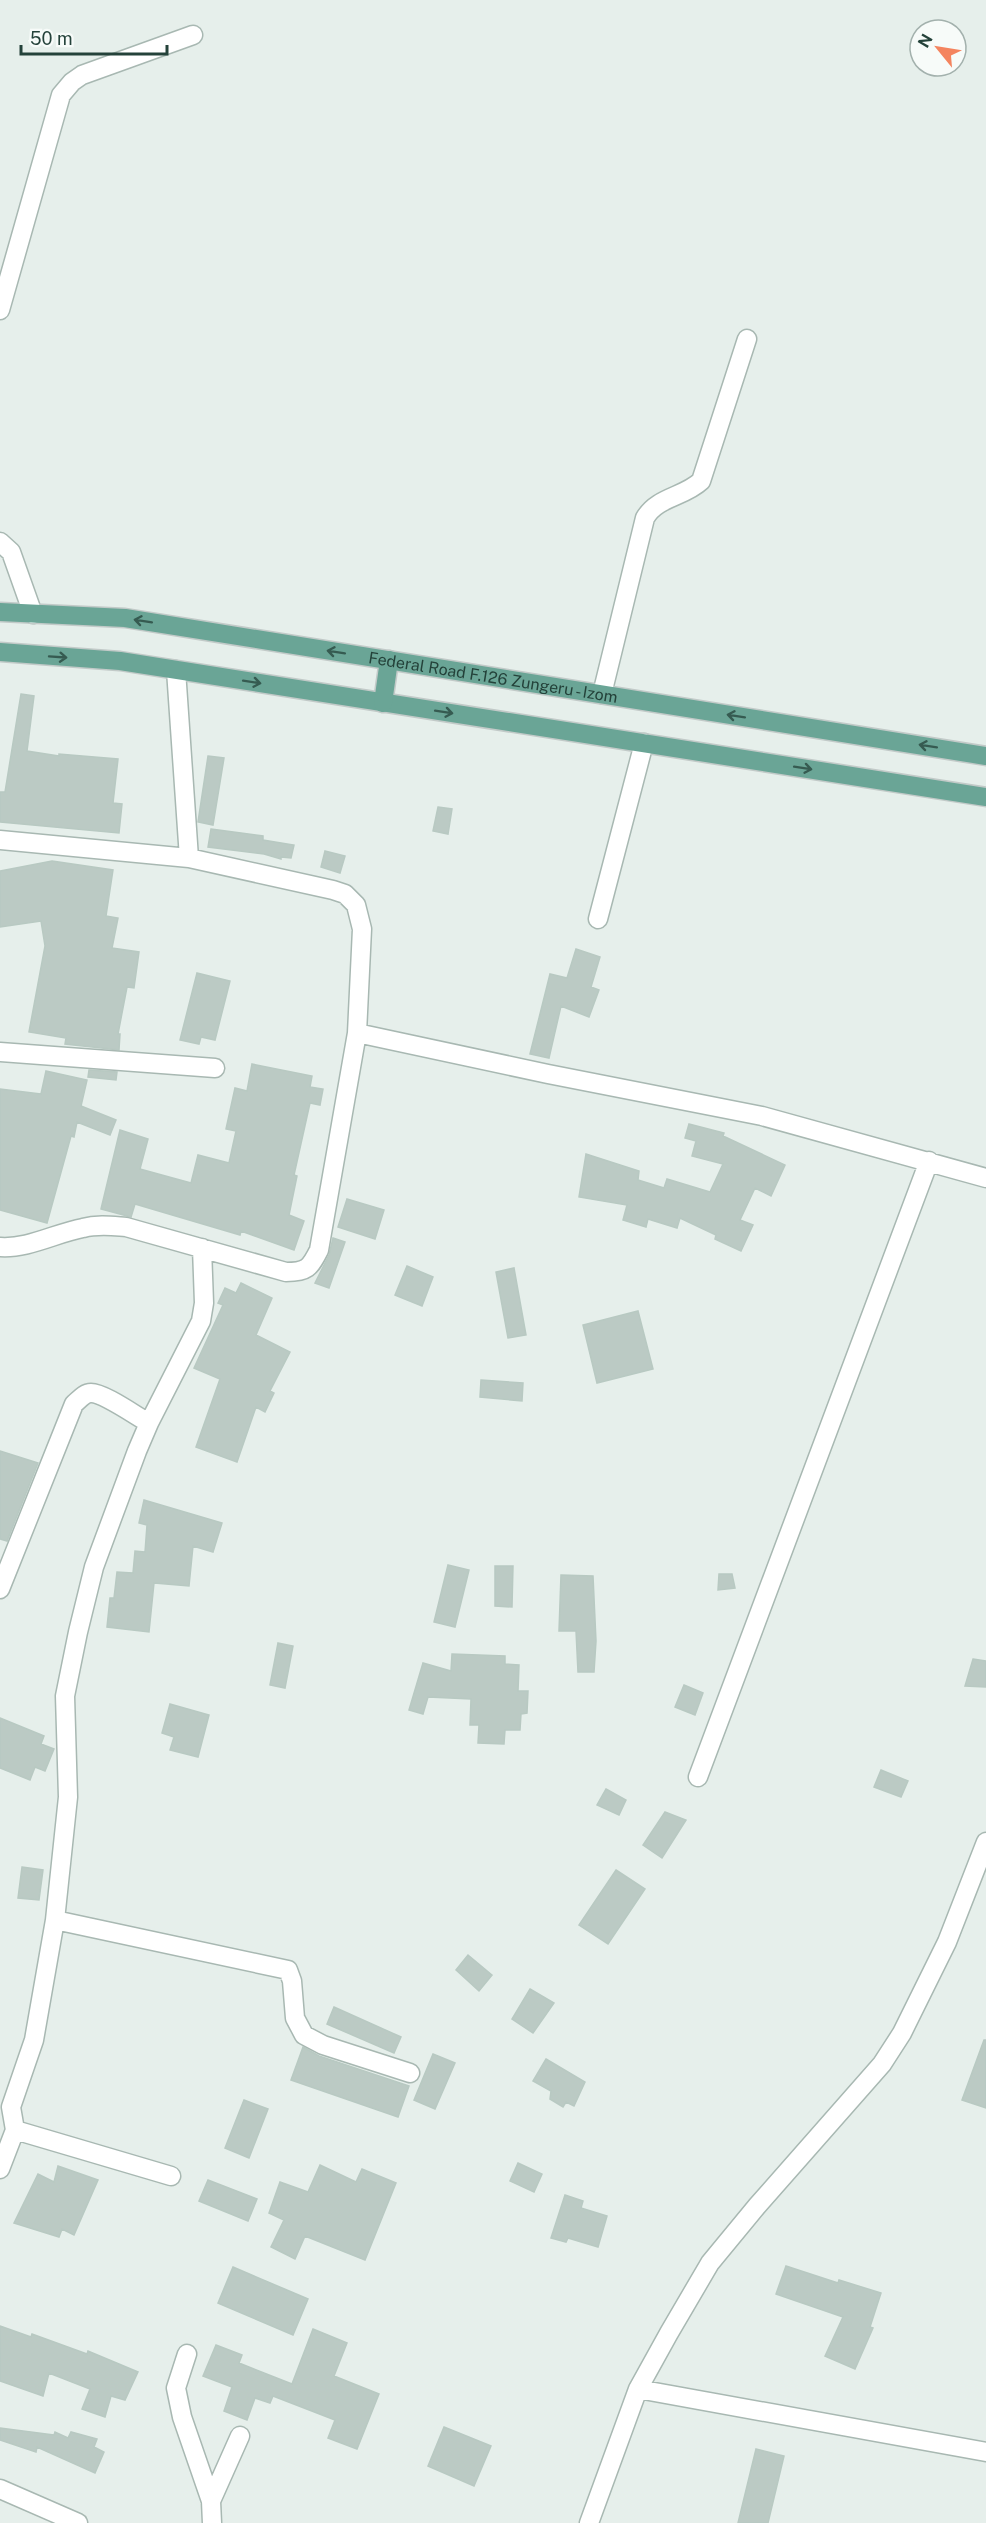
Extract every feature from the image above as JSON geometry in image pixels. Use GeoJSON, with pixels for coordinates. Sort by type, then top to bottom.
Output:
{"type":"FeatureCollection","features":[{"type":"Feature","properties":{"kind":"main road","name":"Federal Road F.126 Zungeru - Izom"},"geometry":{"type":"LineString","coordinates":[[0,612],[125,618],[986,756]]}},
{"type":"Feature","properties":{"kind":"main road"},"geometry":{"type":"LineString","coordinates":[[0,652],[120,661],[986,797]]}},
{"type":"Feature","properties":{"kind":"main road"},"geometry":{"type":"LineString","coordinates":[[383,702],[389,660]]}},
{"type":"Feature","properties":{"kind":"street"},"geometry":{"type":"LineString","coordinates":[[0,310],[62,95],[72,82],[82,75],[193,35]]}},
{"type":"Feature","properties":{"kind":"street"},"geometry":{"type":"LineString","coordinates":[[602,694],[645,518],[651,508],[695,487],[701,481],[747,339]]}},
{"type":"Feature","properties":{"kind":"street"},"geometry":{"type":"LineString","coordinates":[[0,542],[10,552],[33,614]]}},
{"type":"Feature","properties":{"kind":"street"},"geometry":{"type":"LineString","coordinates":[[177,670],[189,858]]}},
{"type":"Feature","properties":{"kind":"street"},"geometry":{"type":"LineString","coordinates":[[598,918],[644,742]]}},
{"type":"Feature","properties":{"kind":"street"},"geometry":{"type":"LineString","coordinates":[[0,840],[189,858],[333,890],[345,894],[356,905],[362,929],[357,1034],[319,1250],[312,1264],[302,1272],[286,1272],[126,1227],[105,1225],[85,1227],[28,1244],[0,1247]]}},
{"type":"Feature","properties":{"kind":"street"},"geometry":{"type":"LineString","coordinates":[[357,1034],[762,1116],[986,1178]]}},
{"type":"Feature","properties":{"kind":"street"},"geometry":{"type":"LineString","coordinates":[[0,1052],[215,1068]]}},
{"type":"Feature","properties":{"kind":"street"},"geometry":{"type":"LineString","coordinates":[[698,1777],[929,1161]]}},
{"type":"Feature","properties":{"kind":"street"},"geometry":{"type":"LineString","coordinates":[[0,2169],[15,2130],[5,2105],[34,2040],[55,1920],[68,1797],[64,1696],[94,1567],[149,1423],[201,1321],[204,1303],[202,1248]]}},
{"type":"Feature","properties":{"kind":"street"},"geometry":{"type":"LineString","coordinates":[[0,1589],[74,1404],[83,1396],[91,1393],[149,1423]]}},
{"type":"Feature","properties":{"kind":"street"},"geometry":{"type":"LineString","coordinates":[[589,2523],[638,2389],[710,2263],[882,2064],[902,2033],[947,1942],[986,1842]]}},
{"type":"Feature","properties":{"kind":"street"},"geometry":{"type":"LineString","coordinates":[[55,1920],[288,1970],[292,1981],[295,2018],[304,2035],[323,2045],[410,2073]]}},
{"type":"Feature","properties":{"kind":"street"},"geometry":{"type":"LineString","coordinates":[[15,2130],[171,2176]]}},
{"type":"Feature","properties":{"kind":"street"},"geometry":{"type":"LineString","coordinates":[[187,2354],[176,2388],[182,2416],[210,2501],[212,2523]]}},
{"type":"Feature","properties":{"kind":"street"},"geometry":{"type":"LineString","coordinates":[[638,2389],[986,2452]]}},
{"type":"Feature","properties":{"kind":"street"},"geometry":{"type":"LineString","coordinates":[[210,2501],[240,2436]]}},
{"type":"Feature","properties":{"kind":"street"},"geometry":{"type":"LineString","coordinates":[[0,2489],[78,2523]]}},
{"type":"Feature","properties":{"kind":"building"},"geometry":{"type":"Polygon","coordinates":[[[21,694],[34,696],[27,751],[59,756],[59,754],[118,759],[113,803],[122,804],[119,833],[0,822],[0,792],[5,792],[21,694]]]}},
{"type":"Feature","properties":{"kind":"building"},"geometry":{"type":"Polygon","coordinates":[[[208,756],[224,758],[213,825],[198,822],[208,756]]]}},
{"type":"Feature","properties":{"kind":"building"},"geometry":{"type":"Polygon","coordinates":[[[438,807],[452,809],[448,834],[433,831],[438,807]]]}},
{"type":"Feature","properties":{"kind":"building"},"geometry":{"type":"Polygon","coordinates":[[[211,829],[263,836],[263,840],[294,845],[291,858],[281,857],[281,859],[264,854],[208,847],[211,829]]]}},
{"type":"Feature","properties":{"kind":"building"},"geometry":{"type":"Polygon","coordinates":[[[325,851],[345,856],[340,873],[321,867],[325,851]]]}},
{"type":"Feature","properties":{"kind":"building"},"geometry":{"type":"Polygon","coordinates":[[[52,861],[113,870],[106,916],[118,918],[112,948],[139,952],[134,988],[127,987],[118,1034],[120,1034],[119,1050],[65,1044],[66,1038],[29,1032],[45,946],[41,921],[0,927],[0,871],[52,861]]]}},
{"type":"Feature","properties":{"kind":"building"},"geometry":{"type":"Polygon","coordinates":[[[576,949],[600,957],[591,987],[599,990],[589,1017],[561,1006],[549,1058],[530,1054],[550,974],[567,978],[576,949]]]}},
{"type":"Feature","properties":{"kind":"building"},"geometry":{"type":"Polygon","coordinates":[[[197,973],[230,981],[215,1040],[201,1037],[199,1044],[180,1040],[197,973]]]}},
{"type":"Feature","properties":{"kind":"building"},"geometry":{"type":"Polygon","coordinates":[[[252,1064],[312,1076],[310,1087],[323,1089],[320,1105],[310,1103],[294,1175],[297,1176],[289,1215],[304,1221],[294,1250],[241,1231],[240,1235],[135,1204],[131,1217],[101,1209],[120,1130],[148,1139],[140,1169],[191,1183],[198,1155],[229,1163],[236,1131],[226,1129],[235,1088],[247,1091],[252,1064]]]}},
{"type":"Feature","properties":{"kind":"building"},"geometry":{"type":"Polygon","coordinates":[[[89,1070],[117,1072],[116,1080],[88,1077],[89,1070]]]}},
{"type":"Feature","properties":{"kind":"building"},"geometry":{"type":"Polygon","coordinates":[[[46,1071],[87,1080],[81,1106],[116,1120],[110,1135],[77,1122],[47,1223],[0,1210],[0,1089],[41,1094],[46,1071]]]}},
{"type":"Feature","properties":{"kind":"building"},"geometry":{"type":"Polygon","coordinates":[[[689,1124],[724,1133],[723,1136],[785,1165],[771,1196],[755,1188],[740,1220],[753,1225],[741,1251],[715,1239],[716,1235],[680,1218],[677,1228],[648,1219],[646,1227],[623,1220],[627,1205],[579,1197],[586,1154],[639,1171],[638,1180],[664,1188],[667,1179],[710,1192],[723,1164],[692,1156],[696,1141],[685,1138],[689,1124]]]}},
{"type":"Feature","properties":{"kind":"building"},"geometry":{"type":"Polygon","coordinates":[[[347,1199],[384,1210],[375,1239],[338,1227],[347,1199]]]}},
{"type":"Feature","properties":{"kind":"building"},"geometry":{"type":"Polygon","coordinates":[[[333,1238],[345,1242],[329,1288],[315,1283],[329,1255],[333,1238]]]}},
{"type":"Feature","properties":{"kind":"building"},"geometry":{"type":"Polygon","coordinates":[[[407,1266],[433,1277],[422,1306],[395,1295],[407,1266]]]}},
{"type":"Feature","properties":{"kind":"building"},"geometry":{"type":"Polygon","coordinates":[[[514,1268],[526,1335],[508,1338],[496,1272],[514,1268]]]}},
{"type":"Feature","properties":{"kind":"building"},"geometry":{"type":"Polygon","coordinates":[[[241,1283],[272,1298],[256,1335],[290,1352],[270,1391],[274,1393],[265,1412],[256,1407],[237,1462],[196,1447],[220,1379],[194,1368],[223,1305],[218,1303],[225,1288],[236,1293],[241,1283]]]}},
{"type":"Feature","properties":{"kind":"building"},"geometry":{"type":"Polygon","coordinates":[[[638,1311],[653,1369],[597,1383],[583,1325],[638,1311]]]}},
{"type":"Feature","properties":{"kind":"building"},"geometry":{"type":"Polygon","coordinates":[[[481,1380],[523,1383],[522,1401],[480,1397],[481,1380]]]}},
{"type":"Feature","properties":{"kind":"building"},"geometry":{"type":"Polygon","coordinates":[[[0,1451],[38,1463],[7,1541],[0,1539],[0,1451]]]}},
{"type":"Feature","properties":{"kind":"building"},"geometry":{"type":"Polygon","coordinates":[[[144,1500],[222,1523],[213,1552],[193,1546],[189,1586],[154,1583],[149,1632],[107,1627],[110,1598],[114,1598],[117,1572],[133,1573],[135,1551],[145,1552],[147,1525],[139,1523],[144,1500]]]}},
{"type":"Feature","properties":{"kind":"building"},"geometry":{"type":"Polygon","coordinates":[[[448,1565],[469,1570],[455,1627],[434,1622],[448,1565]]]}},
{"type":"Feature","properties":{"kind":"building"},"geometry":{"type":"Polygon","coordinates":[[[495,1566],[513,1566],[512,1607],[495,1606],[495,1566]]]}},
{"type":"Feature","properties":{"kind":"building"},"geometry":{"type":"Polygon","coordinates":[[[719,1574],[732,1574],[735,1588],[718,1590],[719,1574]]]}},
{"type":"Feature","properties":{"kind":"building"},"geometry":{"type":"Polygon","coordinates":[[[561,1575],[593,1576],[596,1641],[594,1672],[578,1672],[576,1631],[559,1631],[561,1575]]]}},
{"type":"Feature","properties":{"kind":"building"},"geometry":{"type":"Polygon","coordinates":[[[278,1643],[293,1646],[285,1688],[270,1685],[278,1643]]]}},
{"type":"Feature","properties":{"kind":"building"},"geometry":{"type":"Polygon","coordinates":[[[452,1654],[505,1656],[505,1664],[519,1665],[518,1691],[528,1691],[527,1713],[521,1714],[520,1730],[505,1730],[504,1744],[478,1743],[479,1725],[470,1725],[471,1699],[428,1697],[423,1714],[409,1710],[423,1663],[451,1671],[452,1654]]]}},
{"type":"Feature","properties":{"kind":"building"},"geometry":{"type":"Polygon","coordinates":[[[973,1659],[986,1661],[986,1687],[965,1686],[973,1659]]]}},
{"type":"Feature","properties":{"kind":"building"},"geometry":{"type":"Polygon","coordinates":[[[684,1685],[703,1693],[695,1715],[675,1707],[684,1685]]]}},
{"type":"Feature","properties":{"kind":"building"},"geometry":{"type":"Polygon","coordinates":[[[170,1704],[209,1715],[198,1757],[170,1750],[174,1737],[162,1733],[170,1704]]]}},
{"type":"Feature","properties":{"kind":"building"},"geometry":{"type":"Polygon","coordinates":[[[0,1718],[44,1736],[41,1744],[54,1749],[45,1771],[35,1767],[30,1780],[0,1768],[0,1718]]]}},
{"type":"Feature","properties":{"kind":"building"},"geometry":{"type":"Polygon","coordinates":[[[881,1770],[908,1781],[901,1797],[874,1787],[881,1770]]]}},
{"type":"Feature","properties":{"kind":"building"},"geometry":{"type":"Polygon","coordinates":[[[606,1789],[626,1800],[619,1815],[597,1805],[606,1789]]]}},
{"type":"Feature","properties":{"kind":"building"},"geometry":{"type":"Polygon","coordinates":[[[665,1812],[686,1820],[662,1858],[643,1845],[665,1812]]]}},
{"type":"Feature","properties":{"kind":"building"},"geometry":{"type":"Polygon","coordinates":[[[22,1867],[43,1870],[39,1900],[18,1898],[22,1867]]]}},
{"type":"Feature","properties":{"kind":"building"},"geometry":{"type":"Polygon","coordinates":[[[616,1870],[645,1889],[608,1944],[579,1925],[616,1870]]]}},
{"type":"Feature","properties":{"kind":"building"},"geometry":{"type":"Polygon","coordinates":[[[468,1955],[492,1975],[479,1991],[456,1970],[468,1955]]]}},
{"type":"Feature","properties":{"kind":"building"},"geometry":{"type":"Polygon","coordinates":[[[530,1989],[554,2003],[533,2033],[512,2019],[530,1989]]]}},
{"type":"Feature","properties":{"kind":"building"},"geometry":{"type":"Polygon","coordinates":[[[334,2007],[401,2037],[394,2053],[327,2024],[334,2007]]]}},
{"type":"Feature","properties":{"kind":"building"},"geometry":{"type":"Polygon","coordinates":[[[984,2040],[986,2040],[986,2108],[962,2100],[984,2040]]]}},
{"type":"Feature","properties":{"kind":"building"},"geometry":{"type":"Polygon","coordinates":[[[303,2047],[319,2056],[409,2086],[398,2117],[291,2080],[303,2047]]]}},
{"type":"Feature","properties":{"kind":"building"},"geometry":{"type":"Polygon","coordinates":[[[433,2054],[455,2063],[435,2109],[414,2100],[433,2054]]]}},
{"type":"Feature","properties":{"kind":"building"},"geometry":{"type":"Polygon","coordinates":[[[546,2059],[585,2082],[574,2106],[566,2102],[563,2107],[550,2099],[551,2091],[533,2081],[546,2059]]]}},
{"type":"Feature","properties":{"kind":"building"},"geometry":{"type":"Polygon","coordinates":[[[244,2100],[268,2109],[249,2158],[225,2148],[244,2100]]]}},
{"type":"Feature","properties":{"kind":"building"},"geometry":{"type":"Polygon","coordinates":[[[518,2163],[542,2174],[534,2192],[510,2181],[518,2163]]]}},
{"type":"Feature","properties":{"kind":"building"},"geometry":{"type":"Polygon","coordinates":[[[320,2165],[356,2182],[362,2169],[396,2183],[365,2260],[305,2236],[295,2259],[271,2247],[284,2220],[269,2213],[280,2182],[308,2192],[320,2165]]]}},
{"type":"Feature","properties":{"kind":"building"},"geometry":{"type":"Polygon","coordinates":[[[58,2166],[98,2180],[74,2235],[62,2229],[59,2237],[14,2223],[38,2174],[54,2182],[58,2166]]]}},
{"type":"Feature","properties":{"kind":"building"},"geometry":{"type":"Polygon","coordinates":[[[208,2180],[257,2199],[248,2221],[199,2201],[208,2180]]]}},
{"type":"Feature","properties":{"kind":"building"},"geometry":{"type":"Polygon","coordinates":[[[565,2195],[583,2201],[581,2208],[607,2216],[598,2247],[568,2238],[566,2242],[551,2238],[565,2195]]]}},
{"type":"Feature","properties":{"kind":"building"},"geometry":{"type":"Polygon","coordinates":[[[786,2266],[838,2283],[839,2280],[881,2293],[870,2327],[873,2328],[855,2369],[825,2356],[843,2317],[776,2294],[786,2266]]]}},
{"type":"Feature","properties":{"kind":"building"},"geometry":{"type":"Polygon","coordinates":[[[233,2267],[308,2299],[293,2335],[218,2303],[233,2267]]]}},
{"type":"Feature","properties":{"kind":"building"},"geometry":{"type":"Polygon","coordinates":[[[0,2326],[31,2337],[32,2334],[87,2354],[88,2351],[138,2372],[125,2400],[111,2396],[105,2417],[82,2409],[90,2389],[49,2373],[43,2396],[0,2381],[0,2326]]]}},
{"type":"Feature","properties":{"kind":"building"},"geometry":{"type":"Polygon","coordinates":[[[313,2329],[347,2343],[334,2376],[379,2394],[357,2449],[328,2438],[335,2420],[273,2396],[270,2403],[255,2398],[247,2420],[224,2411],[232,2387],[203,2376],[216,2345],[242,2355],[239,2363],[292,2384],[313,2329]]]}},
{"type":"Feature","properties":{"kind":"building"},"geometry":{"type":"Polygon","coordinates":[[[444,2427],[491,2446],[474,2486],[428,2466],[444,2427]]]}},
{"type":"Feature","properties":{"kind":"building"},"geometry":{"type":"Polygon","coordinates":[[[0,2428],[54,2435],[55,2432],[68,2438],[71,2432],[97,2439],[94,2447],[104,2452],[95,2473],[37,2447],[36,2452],[0,2440],[0,2428]]]}},
{"type":"Feature","properties":{"kind":"building"},"geometry":{"type":"Polygon","coordinates":[[[756,2449],[784,2456],[768,2523],[738,2523],[756,2449]]]}}]}
